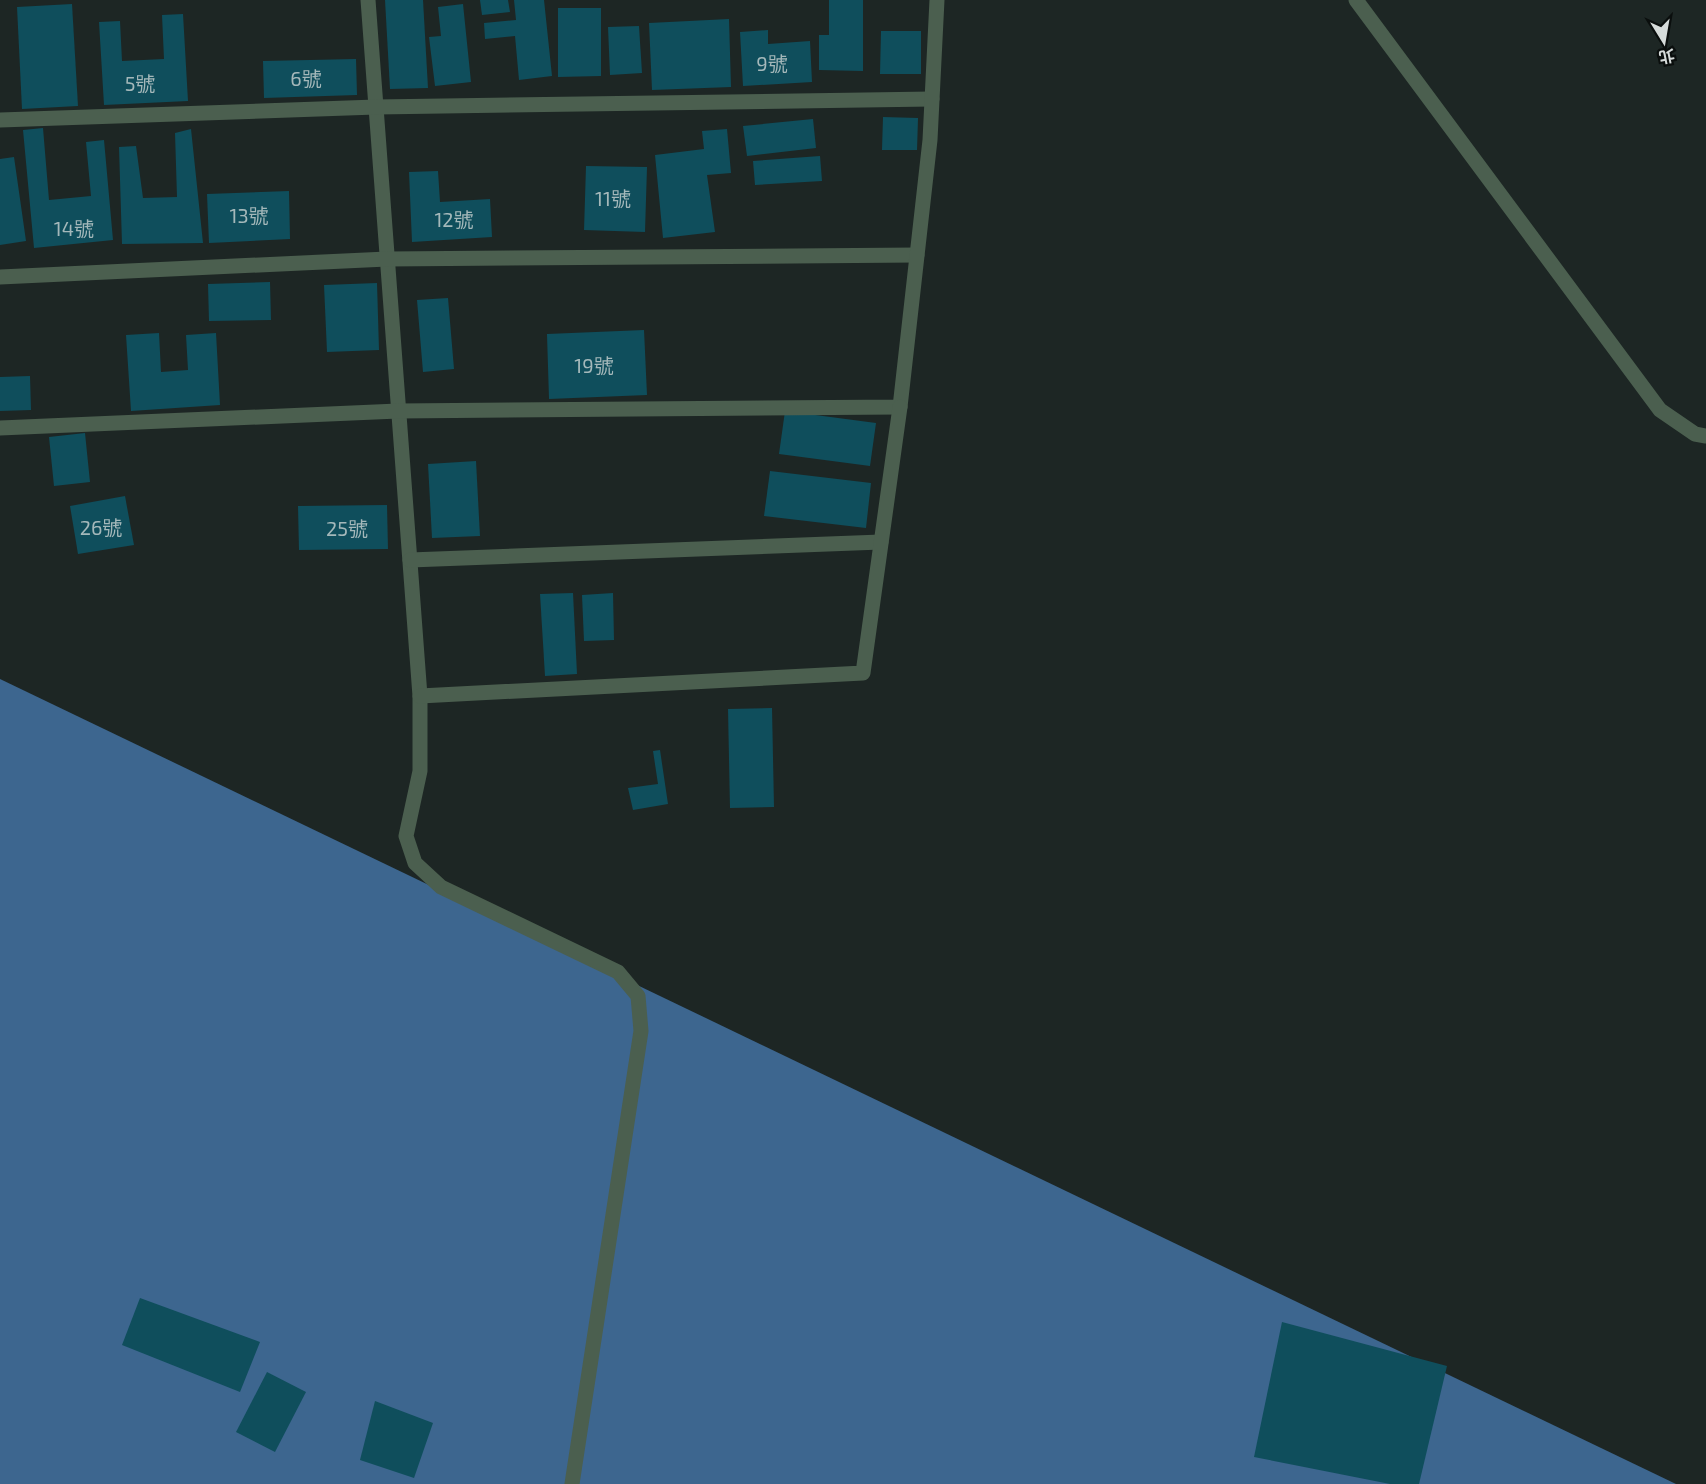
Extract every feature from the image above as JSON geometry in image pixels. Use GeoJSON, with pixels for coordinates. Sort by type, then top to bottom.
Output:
{"type":"FeatureCollection","features":[{"type":"Feature","properties":{"kind":"lane"},"geometry":{"type":"LineString","coordinates":[[368,0],[420,696],[420,771],[406,836],[414,863],[441,887],[618,972],[638,996],[642,1031],[572,1484]]}},
{"type":"Feature","properties":{"kind":"lane"},"geometry":{"type":"LineString","coordinates":[[420,696],[863,673],[900,407],[917,255],[932,99],[937,0]]}},
{"type":"Feature","properties":{"kind":"lane"},"geometry":{"type":"LineString","coordinates":[[1356,0],[1660,410],[1695,434],[1706,436]]}},
{"type":"Feature","properties":{"kind":"lane"},"geometry":{"type":"LineString","coordinates":[[0,120],[376,107],[932,99]]}},
{"type":"Feature","properties":{"kind":"lane"},"geometry":{"type":"LineString","coordinates":[[0,277],[387,259],[917,255]]}},
{"type":"Feature","properties":{"kind":"lane"},"geometry":{"type":"LineString","coordinates":[[0,428],[398,411],[900,407]]}},
{"type":"Feature","properties":{"kind":"lane"},"geometry":{"type":"LineString","coordinates":[[410,560],[881,542]]}},
{"type":"Feature","properties":{"kind":"water"},"geometry":{"type":"Polygon","coordinates":[[[0,679],[1676,1484],[0,1484],[0,679]]]}},
{"type":"Feature","properties":{"kind":"building"},"geometry":{"type":"Polygon","coordinates":[[[385,0],[423,0],[428,88],[390,89],[385,0]]]}},
{"type":"Feature","properties":{"kind":"building"},"geometry":{"type":"Polygon","coordinates":[[[480,0],[508,0],[510,12],[482,15],[480,0]]]}},
{"type":"Feature","properties":{"kind":"building"},"geometry":{"type":"Polygon","coordinates":[[[514,0],[544,0],[552,76],[519,80],[515,36],[485,39],[484,23],[516,20],[514,0]]]}},
{"type":"Feature","properties":{"kind":"building"},"geometry":{"type":"Polygon","coordinates":[[[829,0],[863,0],[863,71],[819,70],[819,35],[829,35],[829,0]]]}},
{"type":"Feature","properties":{"kind":"building"},"geometry":{"type":"Polygon","coordinates":[[[72,4],[78,106],[22,109],[17,7],[72,4]]]}},
{"type":"Feature","properties":{"kind":"building"},"geometry":{"type":"Polygon","coordinates":[[[463,4],[471,82],[435,86],[429,37],[441,36],[438,7],[463,4]]]}},
{"type":"Feature","properties":{"kind":"building"},"geometry":{"type":"Polygon","coordinates":[[[558,8],[601,8],[601,76],[558,77],[558,8]]]}},
{"type":"Feature","properties":{"kind":"building"},"geometry":{"type":"Polygon","coordinates":[[[183,14],[188,101],[104,105],[99,22],[120,21],[122,61],[164,59],[162,15],[183,14]]]}},
{"type":"Feature","properties":{"kind":"building"},"geometry":{"type":"Polygon","coordinates":[[[729,19],[731,87],[652,90],[649,23],[729,19]]]}},
{"type":"Feature","properties":{"kind":"building"},"geometry":{"type":"Polygon","coordinates":[[[639,26],[642,73],[610,75],[608,27],[639,26]]]}},
{"type":"Feature","properties":{"kind":"building"},"geometry":{"type":"Polygon","coordinates":[[[768,30],[768,44],[810,41],[812,82],[743,86],[740,32],[768,30]]]}},
{"type":"Feature","properties":{"kind":"building"},"geometry":{"type":"Polygon","coordinates":[[[881,31],[921,31],[921,74],[880,74],[881,31]]]}},
{"type":"Feature","properties":{"kind":"building"},"geometry":{"type":"Polygon","coordinates":[[[356,59],[357,95],[264,98],[263,61],[356,59]]]}},
{"type":"Feature","properties":{"kind":"building"},"geometry":{"type":"Polygon","coordinates":[[[883,117],[918,118],[917,150],[882,150],[883,117]]]}},
{"type":"Feature","properties":{"kind":"building"},"geometry":{"type":"Polygon","coordinates":[[[813,119],[816,148],[747,156],[743,126],[813,119]]]}},
{"type":"Feature","properties":{"kind":"building"},"geometry":{"type":"Polygon","coordinates":[[[43,128],[49,200],[91,196],[86,142],[104,140],[113,240],[34,248],[23,130],[43,128]]]}},
{"type":"Feature","properties":{"kind":"building"},"geometry":{"type":"Polygon","coordinates":[[[191,129],[203,243],[122,244],[119,147],[136,146],[143,198],[177,197],[175,133],[191,129]]]}},
{"type":"Feature","properties":{"kind":"building"},"geometry":{"type":"Polygon","coordinates":[[[727,129],[731,173],[707,175],[715,232],[663,238],[655,155],[704,149],[702,131],[727,129]]]}},
{"type":"Feature","properties":{"kind":"building"},"geometry":{"type":"Polygon","coordinates":[[[820,156],[822,181],[755,185],[753,161],[820,156]]]}},
{"type":"Feature","properties":{"kind":"building"},"geometry":{"type":"Polygon","coordinates":[[[14,157],[26,241],[0,245],[0,159],[14,157]]]}},
{"type":"Feature","properties":{"kind":"building"},"geometry":{"type":"Polygon","coordinates":[[[586,166],[647,167],[645,232],[584,230],[586,166]]]}},
{"type":"Feature","properties":{"kind":"building"},"geometry":{"type":"Polygon","coordinates":[[[438,171],[440,202],[490,199],[492,237],[412,242],[409,172],[438,171]]]}},
{"type":"Feature","properties":{"kind":"building"},"geometry":{"type":"Polygon","coordinates":[[[289,191],[290,239],[209,243],[207,194],[289,191]]]}},
{"type":"Feature","properties":{"kind":"building"},"geometry":{"type":"Polygon","coordinates":[[[270,282],[271,320],[209,321],[208,284],[270,282]]]}},
{"type":"Feature","properties":{"kind":"building"},"geometry":{"type":"Polygon","coordinates":[[[377,283],[379,350],[327,352],[324,285],[377,283]]]}},
{"type":"Feature","properties":{"kind":"building"},"geometry":{"type":"Polygon","coordinates":[[[448,298],[454,369],[423,372],[417,300],[448,298]]]}},
{"type":"Feature","properties":{"kind":"building"},"geometry":{"type":"Polygon","coordinates":[[[644,330],[647,395],[549,399],[547,334],[644,330]]]}},
{"type":"Feature","properties":{"kind":"building"},"geometry":{"type":"Polygon","coordinates":[[[159,333],[161,372],[188,370],[186,335],[216,333],[220,405],[131,411],[126,335],[159,333]]]}},
{"type":"Feature","properties":{"kind":"building"},"geometry":{"type":"Polygon","coordinates":[[[30,376],[31,410],[0,411],[0,377],[30,376]]]}},
{"type":"Feature","properties":{"kind":"building"},"geometry":{"type":"Polygon","coordinates":[[[785,411],[876,423],[870,466],[779,454],[785,411]]]}},
{"type":"Feature","properties":{"kind":"building"},"geometry":{"type":"Polygon","coordinates":[[[85,433],[90,482],[54,486],[49,437],[85,433]]]}},
{"type":"Feature","properties":{"kind":"building"},"geometry":{"type":"Polygon","coordinates":[[[476,461],[480,536],[432,538],[428,464],[476,461]]]}},
{"type":"Feature","properties":{"kind":"building"},"geometry":{"type":"Polygon","coordinates":[[[770,471],[871,483],[866,528],[764,516],[770,471]]]}},
{"type":"Feature","properties":{"kind":"building"},"geometry":{"type":"Polygon","coordinates":[[[125,496],[134,545],[78,554],[70,506],[125,496]]]}},
{"type":"Feature","properties":{"kind":"building"},"geometry":{"type":"Polygon","coordinates":[[[387,505],[388,549],[299,550],[298,506],[387,505]]]}},
{"type":"Feature","properties":{"kind":"building"},"geometry":{"type":"Polygon","coordinates":[[[573,593],[577,674],[545,676],[540,594],[573,593]]]}},
{"type":"Feature","properties":{"kind":"building"},"geometry":{"type":"Polygon","coordinates":[[[613,593],[614,640],[584,641],[582,595],[613,593]]]}},
{"type":"Feature","properties":{"kind":"building"},"geometry":{"type":"Polygon","coordinates":[[[772,708],[774,807],[730,808],[728,709],[772,708]]]}},
{"type":"Feature","properties":{"kind":"building"},"geometry":{"type":"Polygon","coordinates":[[[660,750],[668,804],[633,810],[628,788],[658,784],[653,751],[660,750]]]}},
{"type":"Feature","properties":{"kind":"building"},"geometry":{"type":"Polygon","coordinates":[[[140,1298],[260,1342],[240,1392],[122,1345],[140,1298]]]}},
{"type":"Feature","properties":{"kind":"building"},"geometry":{"type":"Polygon","coordinates":[[[1282,1322],[1447,1366],[1419,1484],[1390,1484],[1254,1457],[1282,1322]]]}},
{"type":"Feature","properties":{"kind":"building"},"geometry":{"type":"Polygon","coordinates":[[[267,1372],[306,1392],[275,1452],[236,1432],[267,1372]]]}},
{"type":"Feature","properties":{"kind":"building"},"geometry":{"type":"Polygon","coordinates":[[[375,1401],[433,1423],[414,1478],[360,1460],[375,1401]]]}}]}
